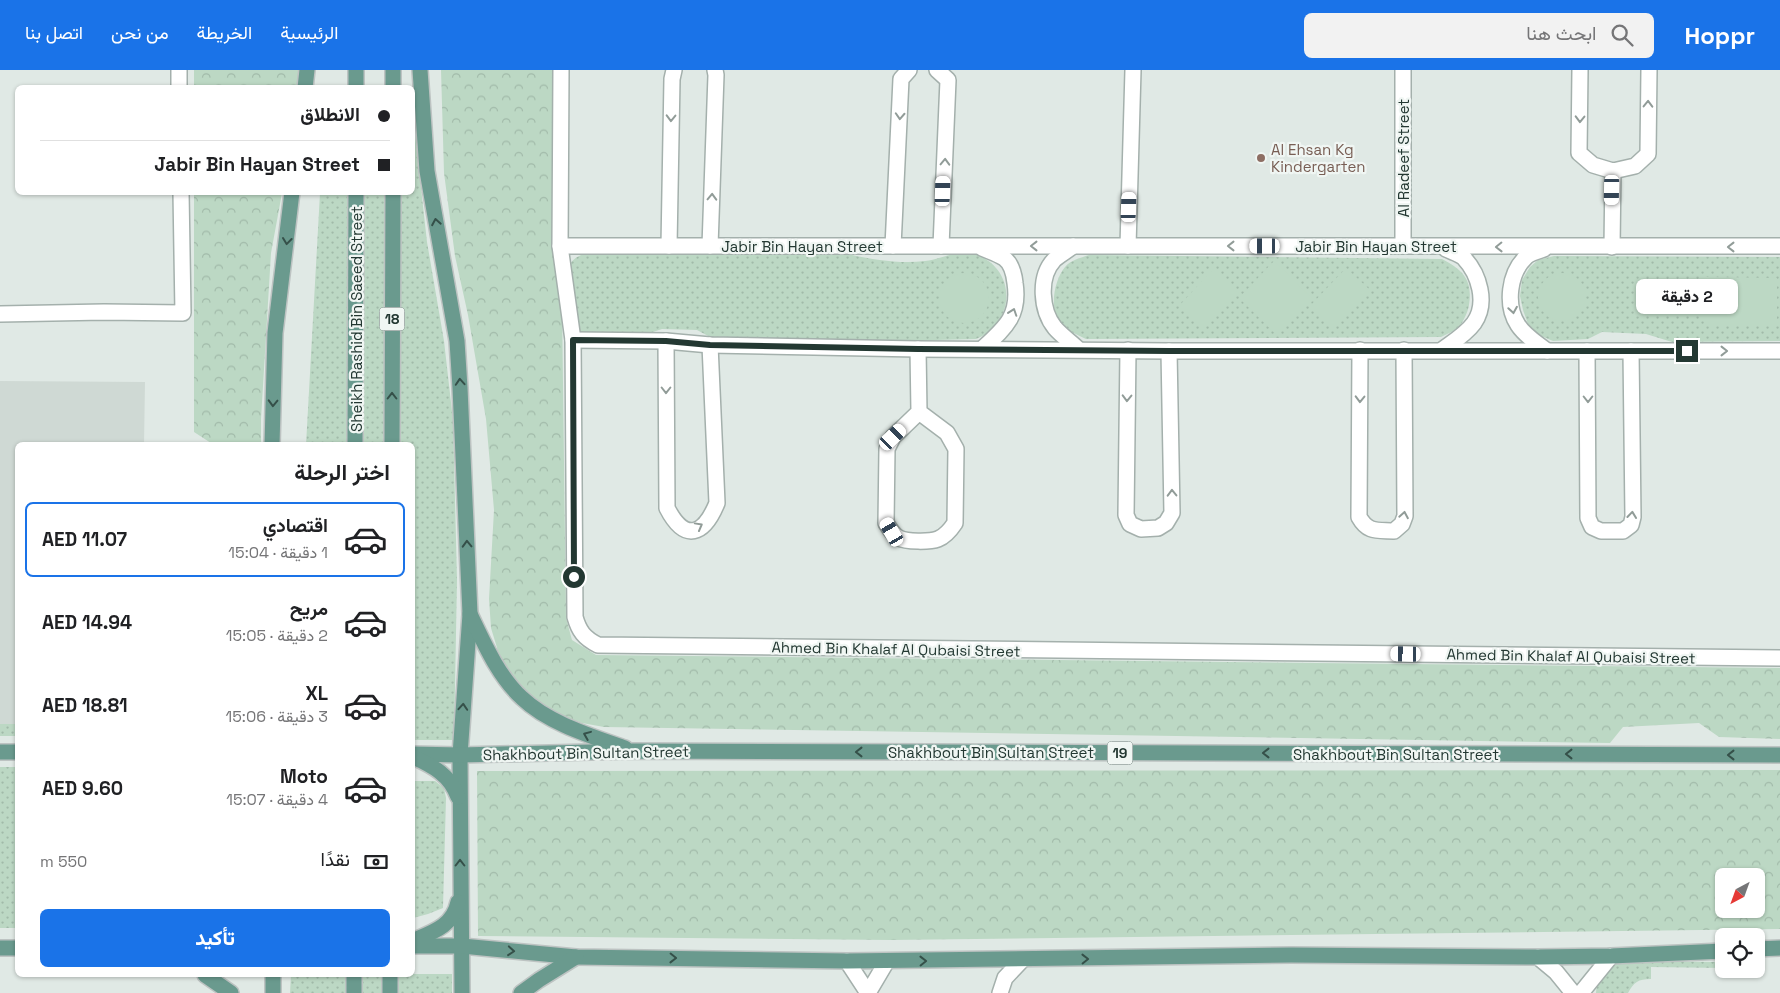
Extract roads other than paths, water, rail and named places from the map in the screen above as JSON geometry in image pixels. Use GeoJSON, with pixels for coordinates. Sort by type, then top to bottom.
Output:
{"type":"FeatureCollection","features":[{"type":"Feature","properties":{"kind":"main road"},"geometry":{"type":"LineString","coordinates":[[305,85],[307,70]]}},
{"type":"Feature","properties":{"kind":"main road"},"geometry":{"type":"LineString","coordinates":[[356,70],[356,85]]}},
{"type":"Feature","properties":{"kind":"main road"},"geometry":{"type":"LineString","coordinates":[[393,70],[393,85]]}},
{"type":"Feature","properties":{"kind":"main road"},"geometry":{"type":"LineString","coordinates":[[420,70],[427,171],[457,341],[470,614],[460,755],[462,993]]}},
{"type":"Feature","properties":{"kind":"main road"},"geometry":{"type":"LineString","coordinates":[[272,442],[276,333],[292,195]]}},
{"type":"Feature","properties":{"kind":"main road","name":"Sheikh Rashid Bin Saeed Street"},"geometry":{"type":"LineString","coordinates":[[355,442],[356,195]]}},
{"type":"Feature","properties":{"kind":"main road","name":"18"},"geometry":{"type":"LineString","coordinates":[[392,442],[393,195]]}},
{"type":"Feature","properties":{"kind":"main road"},"geometry":{"type":"LineString","coordinates":[[470,614],[492,657],[508,683],[522,699],[542,713],[586,734],[633,751]]}},
{"type":"Feature","properties":{"kind":"main road","name":"Shakhbout Bin Sultan Street"},"geometry":{"type":"LineString","coordinates":[[415,755],[633,751],[1780,755]]}},
{"type":"Feature","properties":{"kind":"main road"},"geometry":{"type":"LineString","coordinates":[[0,752],[15,752]]}},
{"type":"Feature","properties":{"kind":"main road"},"geometry":{"type":"LineString","coordinates":[[415,757],[446,776],[456,790],[460,808]]}},
{"type":"Feature","properties":{"kind":"main road"},"geometry":{"type":"LineString","coordinates":[[415,940],[441,928],[448,922],[456,910],[460,891]]}},
{"type":"Feature","properties":{"kind":"main road"},"geometry":{"type":"LineString","coordinates":[[415,946],[462,946],[576,957],[847,961],[1292,955],[1538,957],[1715,951]]}},
{"type":"Feature","properties":{"kind":"main road"},"geometry":{"type":"LineString","coordinates":[[0,948],[15,948]]}},
{"type":"Feature","properties":{"kind":"main road"},"geometry":{"type":"LineString","coordinates":[[1765,949],[1780,948]]}},
{"type":"Feature","properties":{"kind":"main road"},"geometry":{"type":"LineString","coordinates":[[521,993],[576,957]]}},
{"type":"Feature","properties":{"kind":"main road"},"geometry":{"type":"LineString","coordinates":[[209,977],[231,993]]}},
{"type":"Feature","properties":{"kind":"main road"},"geometry":{"type":"LineString","coordinates":[[273,977],[273,993]]}},
{"type":"Feature","properties":{"kind":"main road"},"geometry":{"type":"LineString","coordinates":[[354,977],[354,993]]}},
{"type":"Feature","properties":{"kind":"main road"},"geometry":{"type":"LineString","coordinates":[[390,977],[390,993]]}},
{"type":"Feature","properties":{"kind":"street"},"geometry":{"type":"LineString","coordinates":[[179,70],[179,85]]}},
{"type":"Feature","properties":{"kind":"street","name":"Ahmed Bin Khalaf Al Qubaisi Street"},"geometry":{"type":"LineString","coordinates":[[561,70],[560,246],[573,340],[575,617],[583,636],[598,645],[1780,658]]}},
{"type":"Feature","properties":{"kind":"street"},"geometry":{"type":"LineString","coordinates":[[669,246],[672,79],[674,70]]}},
{"type":"Feature","properties":{"kind":"street","name":"Jabir Bin Hayan Street"},"geometry":{"type":"LineString","coordinates":[[710,246],[715,70]]}},
{"type":"Feature","properties":{"kind":"street","name":"Jabir Bin Hayan Street"},"geometry":{"type":"LineString","coordinates":[[893,246],[902,79],[909,70]]}},
{"type":"Feature","properties":{"kind":"street"},"geometry":{"type":"LineString","coordinates":[[937,70],[948,80],[941,246]]}},
{"type":"Feature","properties":{"kind":"street"},"geometry":{"type":"LineString","coordinates":[[1128,246],[1133,70]]}},
{"type":"Feature","properties":{"kind":"street","name":"Al Radeef Street"},"geometry":{"type":"LineString","coordinates":[[1403,70],[1403,246]]}},
{"type":"Feature","properties":{"kind":"street"},"geometry":{"type":"LineString","coordinates":[[1580,70],[1579,153],[1593,165],[1613,171],[1635,166],[1648,154],[1649,70]]}},
{"type":"Feature","properties":{"kind":"street"},"geometry":{"type":"LineString","coordinates":[[1612,247],[1613,171]]}},
{"type":"Feature","properties":{"kind":"street"},"geometry":{"type":"LineString","coordinates":[[0,314],[183,313],[181,195]]}},
{"type":"Feature","properties":{"kind":"street","name":"Jabir Bin Hayan Street"},"geometry":{"type":"LineString","coordinates":[[560,246],[1780,246]]}},
{"type":"Feature","properties":{"kind":"street"},"geometry":{"type":"LineString","coordinates":[[977,246],[1007,261],[1014,275],[1017,296],[1013,316],[1005,328],[982,349]]}},
{"type":"Feature","properties":{"kind":"street"},"geometry":{"type":"LineString","coordinates":[[1073,246],[1054,261],[1045,274],[1043,293],[1046,312],[1055,328],[1078,349]]}},
{"type":"Feature","properties":{"kind":"street"},"geometry":{"type":"LineString","coordinates":[[1547,351],[1518,325],[1513,316],[1511,296],[1512,279],[1527,255],[1550,246]]}},
{"type":"Feature","properties":{"kind":"street"},"geometry":{"type":"LineString","coordinates":[[1442,247],[1463,257],[1475,274],[1480,288],[1481,306],[1475,322],[1464,334],[1442,350]]}},
{"type":"Feature","properties":{"kind":"street"},"geometry":{"type":"LineString","coordinates":[[573,340],[918,349],[1780,352]]}},
{"type":"Feature","properties":{"kind":"street"},"geometry":{"type":"LineString","coordinates":[[666,341],[667,508],[680,527],[690,531],[700,529],[711,519],[717,503],[710,345]]}},
{"type":"Feature","properties":{"kind":"street"},"geometry":{"type":"LineString","coordinates":[[918,349],[919,412],[893,437],[887,449],[886,523],[899,539],[919,542],[938,540],[955,523],[956,449],[947,433],[919,412]]}},
{"type":"Feature","properties":{"kind":"street"},"geometry":{"type":"LineString","coordinates":[[1128,350],[1126,515],[1130,524],[1141,529],[1158,528],[1166,523],[1172,513],[1169,351]]}},
{"type":"Feature","properties":{"kind":"street"},"geometry":{"type":"LineString","coordinates":[[1360,350],[1358,517],[1364,526],[1372,530],[1394,531],[1402,524],[1405,516],[1404,350]]}},
{"type":"Feature","properties":{"kind":"street"},"geometry":{"type":"LineString","coordinates":[[1587,351],[1588,518],[1592,527],[1601,531],[1623,531],[1631,525],[1633,517],[1631,351]]}},
{"type":"Feature","properties":{"kind":"street"},"geometry":{"type":"LineString","coordinates":[[1581,993],[1611,956]]}},
{"type":"Feature","properties":{"kind":"street"},"geometry":{"type":"LineString","coordinates":[[1538,957],[1556,972],[1573,993]]}},
{"type":"Feature","properties":{"kind":"street"},"geometry":{"type":"LineString","coordinates":[[1000,993],[1005,978],[1022,960]]}},
{"type":"Feature","properties":{"kind":"street"},"geometry":{"type":"LineString","coordinates":[[847,961],[868,993],[887,961]]}},
{"type":"Feature","properties":{"kind":"place","name":"Al Ehsan Kg Kindergarten"},"geometry":{"type":"Point","coordinates":[1261,158]}}]}
